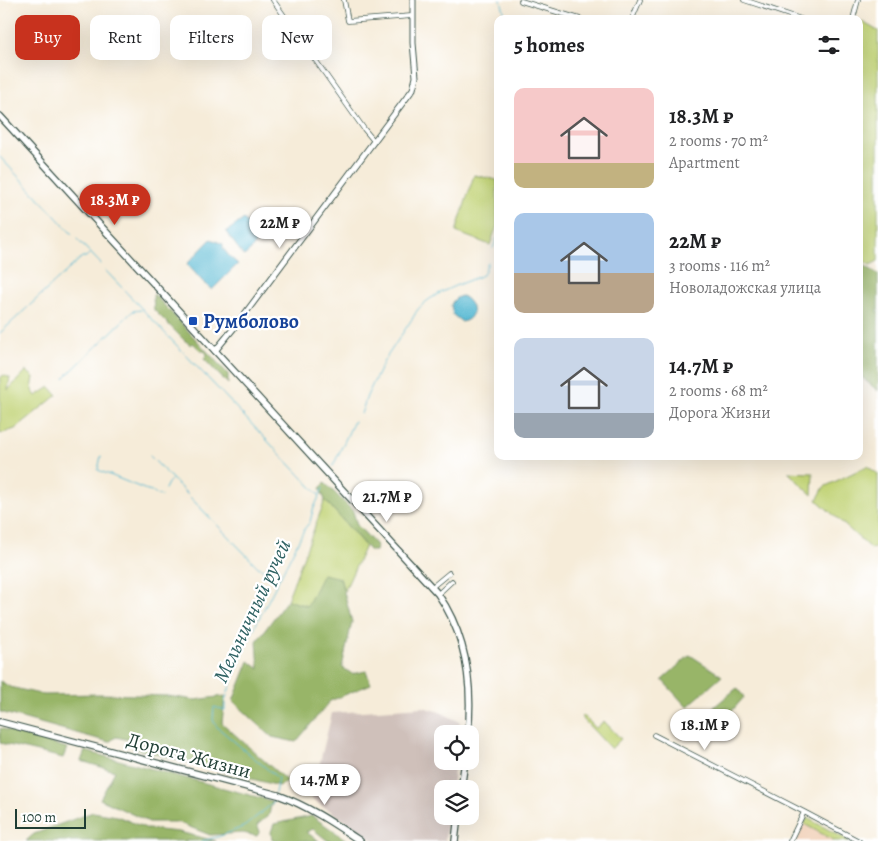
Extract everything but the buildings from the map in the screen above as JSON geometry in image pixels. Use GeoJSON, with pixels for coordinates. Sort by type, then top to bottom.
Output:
{"type":"FeatureCollection","features":[{"type":"Feature","properties":{"kind":"main road"},"geometry":{"type":"LineString","coordinates":[[0,116],[438,594],[454,624],[467,665],[470,695],[468,725]]}},
{"type":"Feature","properties":{"kind":"main road","name":"Дорога Жизни"},"geometry":{"type":"LineString","coordinates":[[0,722],[278,795],[312,810],[360,841]]}},
{"type":"Feature","properties":{"kind":"main road"},"geometry":{"type":"LineString","coordinates":[[455,841],[457,825]]}},
{"type":"Feature","properties":{"kind":"street"},"geometry":{"type":"LineString","coordinates":[[273,0],[374,141]]}},
{"type":"Feature","properties":{"kind":"street"},"geometry":{"type":"LineString","coordinates":[[344,0],[348,21],[412,16]]}},
{"type":"Feature","properties":{"kind":"street"},"geometry":{"type":"LineString","coordinates":[[215,351],[410,94],[415,83],[416,71],[413,43],[413,0]]}},
{"type":"Feature","properties":{"kind":"street"},"geometry":{"type":"LineString","coordinates":[[634,15],[640,0]]}},
{"type":"Feature","properties":{"kind":"street"},"geometry":{"type":"LineString","coordinates":[[744,0],[789,15]]}},
{"type":"Feature","properties":{"kind":"street"},"geometry":{"type":"LineString","coordinates":[[854,15],[858,0]]}},
{"type":"Feature","properties":{"kind":"street"},"geometry":{"type":"LineString","coordinates":[[521,1],[567,15]]}},
{"type":"Feature","properties":{"kind":"street"},"geometry":{"type":"LineString","coordinates":[[432,587],[448,573]]}},
{"type":"Feature","properties":{"kind":"street"},"geometry":{"type":"LineString","coordinates":[[438,594],[452,581]]}},
{"type":"Feature","properties":{"kind":"street"},"geometry":{"type":"LineString","coordinates":[[654,735],[859,841]]}},
{"type":"Feature","properties":{"kind":"street"},"geometry":{"type":"LineString","coordinates":[[790,841],[804,812]]}},
{"type":"Feature","properties":{"kind":"shaded area"},"geometry":{"type":"Polygon","coordinates":[[[423,707],[440,712],[460,722],[460,725],[434,725],[434,770],[454,770],[453,780],[434,780],[434,825],[447,825],[445,841],[374,841],[311,799],[332,713],[423,707]]]}},
{"type":"Feature","properties":{"kind":"shaded area"},"geometry":{"type":"Polygon","coordinates":[[[804,824],[835,841],[795,841],[804,824]]]}},
{"type":"Feature","properties":{"kind":"green space"},"geometry":{"type":"Polygon","coordinates":[[[863,22],[878,31],[878,261],[870,265],[863,261],[863,22]]]}},
{"type":"Feature","properties":{"kind":"green space"},"geometry":{"type":"Polygon","coordinates":[[[474,175],[494,179],[494,234],[490,245],[456,232],[474,175]]]}},
{"type":"Feature","properties":{"kind":"green space"},"geometry":{"type":"Polygon","coordinates":[[[863,265],[878,274],[878,391],[863,378],[863,265]]]}},
{"type":"Feature","properties":{"kind":"green space"},"geometry":{"type":"Polygon","coordinates":[[[154,294],[228,374],[228,384],[204,359],[207,354],[204,351],[201,351],[193,343],[191,345],[184,340],[154,310],[154,294]]]}},
{"type":"Feature","properties":{"kind":"green space"},"geometry":{"type":"Polygon","coordinates":[[[26,371],[34,377],[32,390],[36,396],[50,387],[57,395],[15,429],[0,434],[0,378],[4,375],[10,378],[8,390],[26,371]]]}},
{"type":"Feature","properties":{"kind":"green space"},"geometry":{"type":"Polygon","coordinates":[[[867,466],[878,474],[878,547],[871,549],[817,500],[824,487],[867,466]]]}},
{"type":"Feature","properties":{"kind":"green space"},"geometry":{"type":"Polygon","coordinates":[[[788,472],[813,473],[812,495],[788,472]]]}},
{"type":"Feature","properties":{"kind":"green space"},"geometry":{"type":"Polygon","coordinates":[[[325,483],[353,511],[357,525],[377,546],[376,551],[370,551],[325,500],[320,488],[325,483]]]}},
{"type":"Feature","properties":{"kind":"green space"},"geometry":{"type":"Polygon","coordinates":[[[325,500],[365,546],[344,592],[340,578],[307,606],[287,600],[325,500]]]}},
{"type":"Feature","properties":{"kind":"green space"},"geometry":{"type":"Polygon","coordinates":[[[323,574],[340,578],[352,622],[342,667],[352,674],[366,671],[371,684],[330,701],[296,742],[272,737],[233,701],[249,661],[259,669],[257,641],[287,600],[307,606],[323,574]]]}},
{"type":"Feature","properties":{"kind":"green space"},"geometry":{"type":"Polygon","coordinates":[[[690,655],[722,676],[687,707],[662,680],[690,655]]]}},
{"type":"Feature","properties":{"kind":"green space"},"geometry":{"type":"Polygon","coordinates":[[[0,681],[10,687],[44,695],[168,696],[195,700],[225,696],[222,723],[288,782],[279,786],[133,748],[130,740],[116,737],[109,742],[0,712],[0,681]]]}},
{"type":"Feature","properties":{"kind":"green space"},"geometry":{"type":"Polygon","coordinates":[[[737,688],[744,697],[713,733],[698,720],[737,688]]]}},
{"type":"Feature","properties":{"kind":"green space"},"geometry":{"type":"Polygon","coordinates":[[[583,715],[596,728],[604,721],[621,739],[611,749],[581,717],[583,715]]]}},
{"type":"Feature","properties":{"kind":"green space"},"geometry":{"type":"Polygon","coordinates":[[[0,728],[67,748],[63,758],[0,743],[0,728]]]}},
{"type":"Feature","properties":{"kind":"green space"},"geometry":{"type":"Polygon","coordinates":[[[85,751],[272,801],[269,815],[257,825],[260,831],[257,836],[243,833],[210,835],[177,822],[149,822],[100,799],[115,771],[81,761],[85,751]]]}},
{"type":"Feature","properties":{"kind":"green space"},"geometry":{"type":"Polygon","coordinates":[[[93,812],[117,816],[148,829],[179,832],[216,841],[26,841],[34,834],[93,812]]]}},
{"type":"Feature","properties":{"kind":"green space"},"geometry":{"type":"Polygon","coordinates":[[[312,816],[348,841],[328,841],[313,829],[306,832],[319,841],[272,840],[271,832],[274,824],[312,816]]]}},
{"type":"Feature","properties":{"kind":"green space"},"geometry":{"type":"Polygon","coordinates":[[[807,818],[850,841],[835,841],[804,824],[807,818]]]}},
{"type":"Feature","properties":{"kind":"water"},"geometry":{"type":"Polygon","coordinates":[[[244,219],[254,232],[255,244],[244,256],[226,232],[244,219]]]}},
{"type":"Feature","properties":{"kind":"water"},"geometry":{"type":"Polygon","coordinates":[[[211,239],[223,244],[223,248],[229,256],[238,264],[212,290],[187,264],[211,239]]]}},
{"type":"Feature","properties":{"kind":"water"},"geometry":{"type":"Polygon","coordinates":[[[462,296],[469,302],[472,314],[467,320],[462,322],[453,315],[451,305],[455,299],[462,296]]]}},
{"type":"Feature","properties":{"kind":"waterway","name":"Мельничный ручей"},"geometry":{"type":"LineString","coordinates":[[501,0],[505,15]]}},
{"type":"Feature","properties":{"kind":"waterway"},"geometry":{"type":"LineString","coordinates":[[0,157],[72,234]]}},
{"type":"Feature","properties":{"kind":"waterway"},"geometry":{"type":"LineString","coordinates":[[77,239],[101,264]]}},
{"type":"Feature","properties":{"kind":"waterway"},"geometry":{"type":"LineString","coordinates":[[0,333],[82,257],[86,257],[90,253]]}},
{"type":"Feature","properties":{"kind":"waterway","name":"Мельничный ручей"},"geometry":{"type":"LineString","coordinates":[[361,414],[367,396],[384,361],[418,309],[434,296],[483,275],[488,263]]}},
{"type":"Feature","properties":{"kind":"waterway"},"geometry":{"type":"LineString","coordinates":[[106,271],[319,495]]}},
{"type":"Feature","properties":{"kind":"waterway"},"geometry":{"type":"LineString","coordinates":[[64,378],[133,311],[141,310]]}},
{"type":"Feature","properties":{"kind":"waterway","name":"Мельничный ручей"},"geometry":{"type":"LineString","coordinates":[[333,466],[354,421]]}},
{"type":"Feature","properties":{"kind":"waterway"},"geometry":{"type":"LineString","coordinates":[[101,456],[98,470],[161,496]]}},
{"type":"Feature","properties":{"kind":"waterway"},"geometry":{"type":"LineString","coordinates":[[150,456],[258,567],[280,577]]}},
{"type":"Feature","properties":{"kind":"waterway"},"geometry":{"type":"LineString","coordinates":[[165,489],[171,480]]}},
{"type":"Feature","properties":{"kind":"waterway","name":"Мельничный ручей"},"geometry":{"type":"LineString","coordinates":[[275,793],[278,778],[217,727],[213,720],[214,707],[225,710],[225,701],[241,654],[305,528],[310,522],[323,488]]}},
{"type":"Feature","properties":{"kind":"waterway","name":"Мельничный ручей"},"geometry":{"type":"LineString","coordinates":[[201,841],[221,836],[245,826],[273,803],[274,797]]}},
{"type":"Feature","properties":{"kind":"place","name":"Румболово"},"geometry":{"type":"Point","coordinates":[193,321]}}]}
